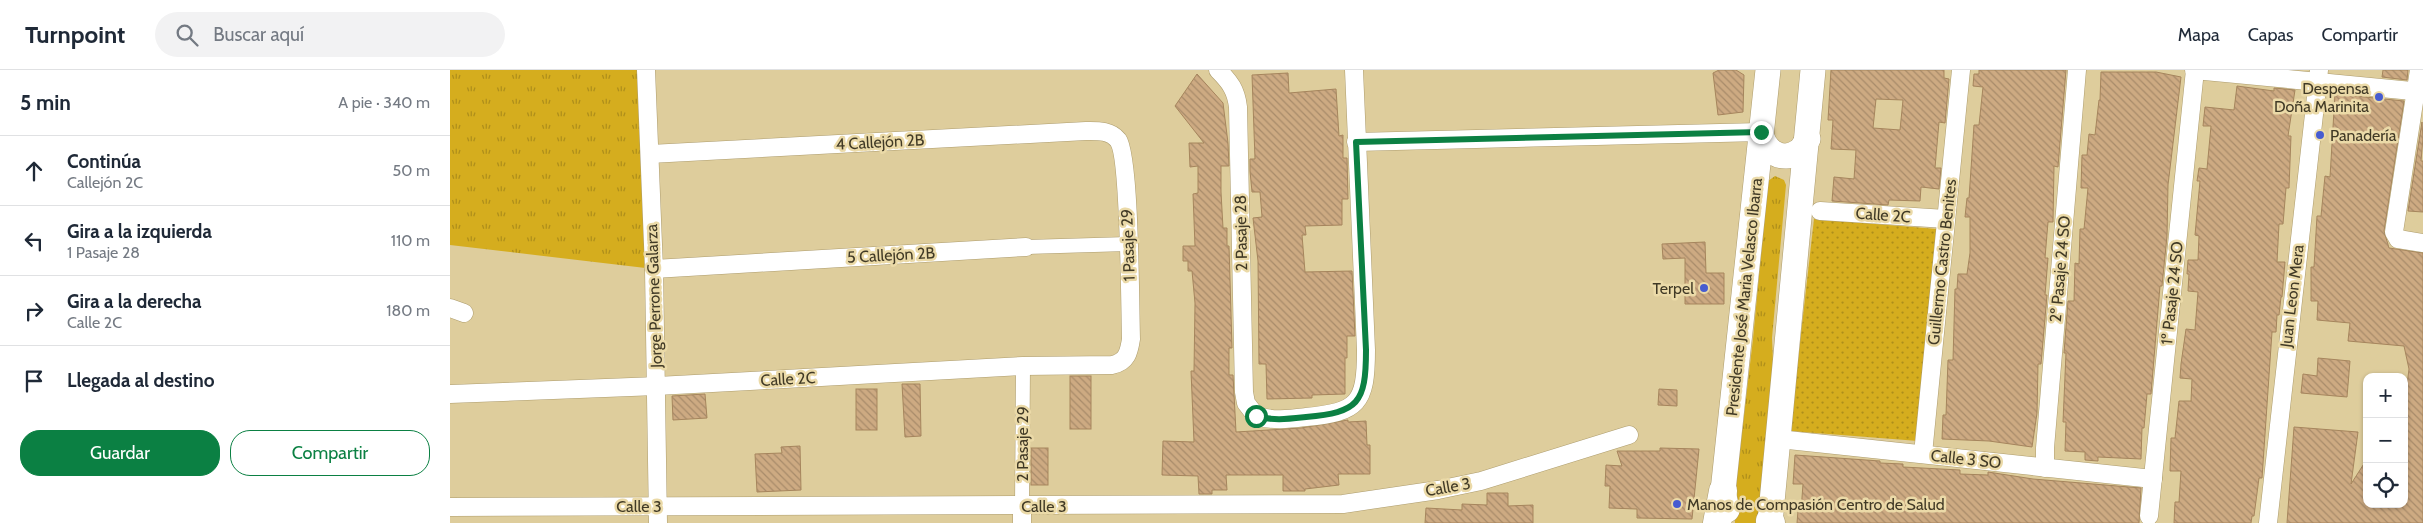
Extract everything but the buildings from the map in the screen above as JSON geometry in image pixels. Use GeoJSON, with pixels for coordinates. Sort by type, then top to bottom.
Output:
{"type":"FeatureCollection","features":[{"type":"Feature","properties":{"kind":"main road","name":"Presidente José Maria Velasco Ibarra"},"geometry":{"type":"LineString","coordinates":[[1729,523],[1723,490],[1768,70]]}},
{"type":"Feature","properties":{"kind":"main road"},"geometry":{"type":"LineString","coordinates":[[1771,522],[1813,70]]}},
{"type":"Feature","properties":{"kind":"main road"},"geometry":{"type":"LineString","coordinates":[[1761,132],[1765,145],[1769,150],[1781,156],[1794,154],[1800,150],[1808,139]]}},
{"type":"Feature","properties":{"kind":"main road"},"geometry":{"type":"LineString","coordinates":[[1755,187],[1758,181],[1768,172],[1781,170],[1793,175],[1801,186],[1802,192]]}},
{"type":"Feature","properties":{"kind":"main road"},"geometry":{"type":"LineString","coordinates":[[1717,523],[1723,490]]}},
{"type":"Feature","properties":{"kind":"street","name":"Jorge Perrone Galarza"},"geometry":{"type":"LineString","coordinates":[[646,70],[654,270],[658,515]]}},
{"type":"Feature","properties":{"kind":"street","name":"2 Pasaje 28"},"geometry":{"type":"LineString","coordinates":[[1218,70],[1237,93],[1244,392],[1246,403],[1256,416],[1280,420],[1336,414],[1354,405],[1360,394],[1366,370],[1356,142]]}},
{"type":"Feature","properties":{"kind":"street"},"geometry":{"type":"LineString","coordinates":[[1354,70],[1356,142],[1761,132]]}},
{"type":"Feature","properties":{"kind":"street","name":"Guillermo Castro Benites"},"geometry":{"type":"LineString","coordinates":[[1923,454],[1960,70]]}},
{"type":"Feature","properties":{"kind":"street","name":"2º Pasaje 24 SO"},"geometry":{"type":"LineString","coordinates":[[2045,468],[2045,448],[2077,70]]}},
{"type":"Feature","properties":{"kind":"street"},"geometry":{"type":"LineString","coordinates":[[2194,70],[2318,76],[2420,91]]}},
{"type":"Feature","properties":{"kind":"street","name":"1º Pasaje 24 SO"},"geometry":{"type":"LineString","coordinates":[[2149,516],[2194,70]]}},
{"type":"Feature","properties":{"kind":"street"},"geometry":{"type":"LineString","coordinates":[[2419,70],[2420,91],[2394,232],[2398,239],[2423,243]]}},
{"type":"Feature","properties":{"kind":"street","name":"Juan Leon Mera"},"geometry":{"type":"LineString","coordinates":[[2268,523],[2318,76]]}},
{"type":"Feature","properties":{"kind":"street","name":"4 Callejón 2B"},"geometry":{"type":"LineString","coordinates":[[650,154],[1086,131],[1110,133]]}},
{"type":"Feature","properties":{"kind":"street","name":"1 Pasaje 29"},"geometry":{"type":"LineString","coordinates":[[1110,133],[1118,140],[1124,159],[1131,339],[1128,354],[1124,360]]}},
{"type":"Feature","properties":{"kind":"street","name":"Calle 2C"},"geometry":{"type":"LineString","coordinates":[[1820,211],[1946,219]]}},
{"type":"Feature","properties":{"kind":"street","name":"5 Callejón 2B"},"geometry":{"type":"LineString","coordinates":[[654,270],[1026,247],[1128,244]]}},
{"type":"Feature","properties":{"kind":"street","name":"Calle 2C"},"geometry":{"type":"LineString","coordinates":[[450,394],[657,386],[1022,366],[1112,365],[1124,360]]}},
{"type":"Feature","properties":{"kind":"street","name":"2 Pasaje 29"},"geometry":{"type":"LineString","coordinates":[[1022,366],[1022,514]]}},
{"type":"Feature","properties":{"kind":"street","name":"Calle 3"},"geometry":{"type":"LineString","coordinates":[[450,507],[658,515],[1022,514],[1343,504],[1438,490],[1482,481],[1629,435]]}},
{"type":"Feature","properties":{"kind":"street","name":"Calle 3 SO"},"geometry":{"type":"LineString","coordinates":[[1778,439],[2153,479]]}},
{"type":"Feature","properties":{"kind":"green space"},"geometry":{"type":"Polygon","coordinates":[[[450,70],[648,70],[654,269],[450,245],[450,70]]]}},
{"type":"Feature","properties":{"kind":"green space"},"geometry":{"type":"Polygon","coordinates":[[[1775,176],[1784,180],[1786,185],[1772,338],[1774,385],[1759,523],[1735,523],[1734,500],[1753,339],[1768,181],[1775,176]]]}},
{"type":"Feature","properties":{"kind":"green space"},"geometry":{"type":"Polygon","coordinates":[[[1814,219],[1937,229],[1918,441],[1790,431],[1814,219]]]}},
{"type":"Feature","properties":{"kind":"place","name":"Despensa Doña Marinita"},"geometry":{"type":"Point","coordinates":[2379,97]}},
{"type":"Feature","properties":{"kind":"place","name":"Panadería"},"geometry":{"type":"Point","coordinates":[2320,135]}},
{"type":"Feature","properties":{"kind":"place","name":"Terpel"},"geometry":{"type":"Point","coordinates":[1704,288]}},
{"type":"Feature","properties":{"kind":"place","name":"Manos de Compasión Centro de Salud"},"geometry":{"type":"Point","coordinates":[1677,504]}},
{"type":"Feature","properties":{"kind":"route"},"geometry":{"type":"LineString","coordinates":[[1256,416],[1280,420],[1336,414],[1354,405],[1360,394],[1366,370],[1366,350],[1356,142],[1761,132]]}}]}
